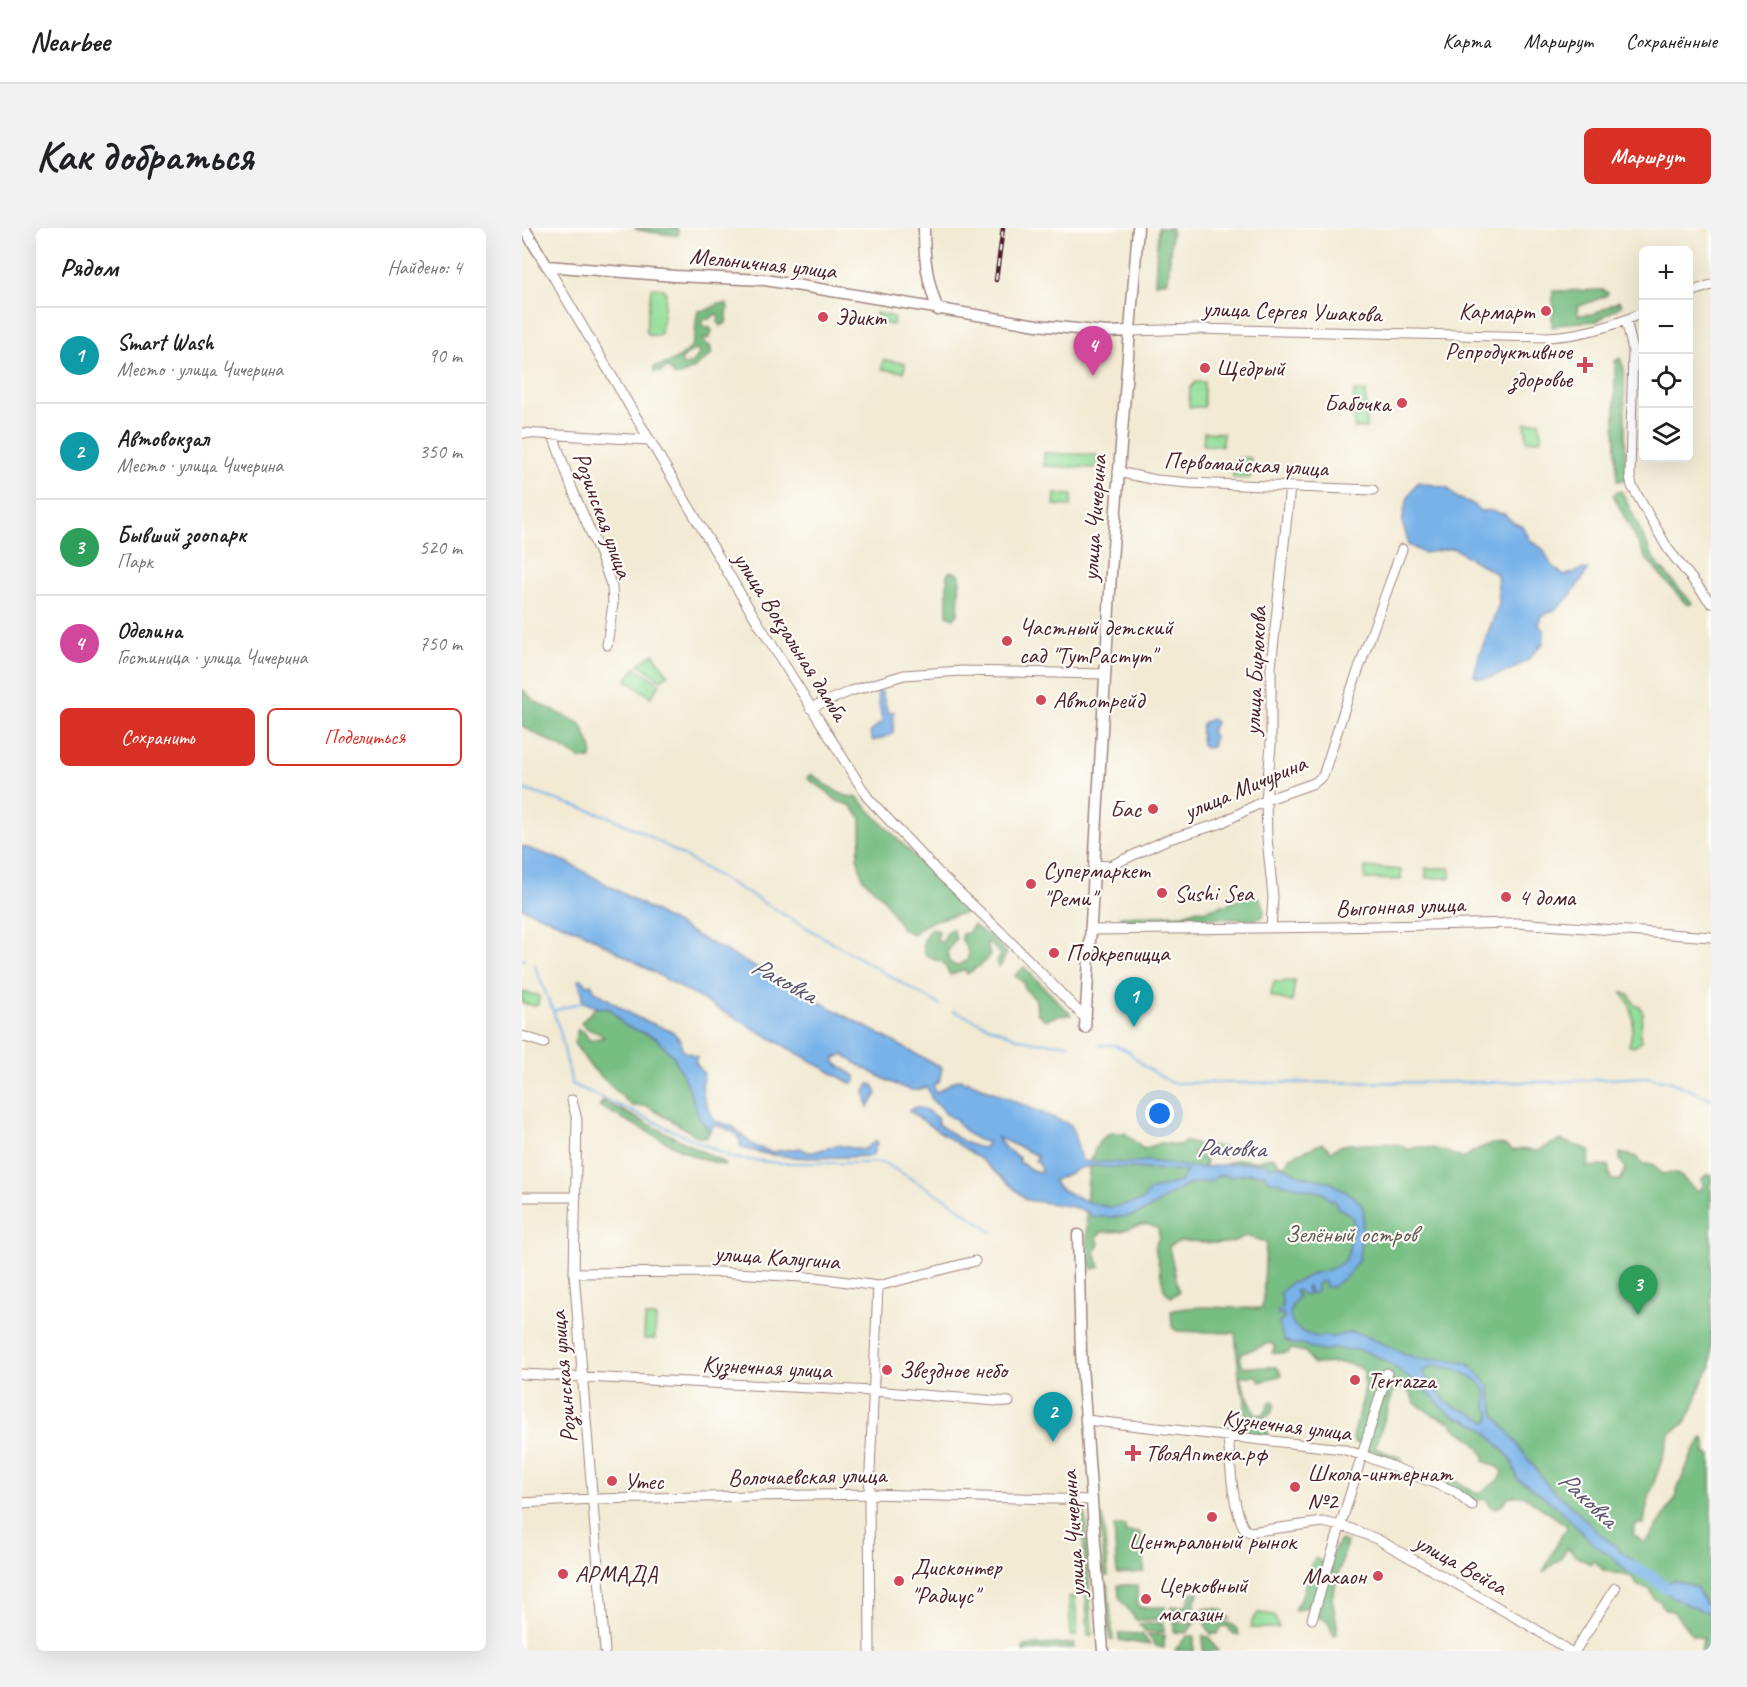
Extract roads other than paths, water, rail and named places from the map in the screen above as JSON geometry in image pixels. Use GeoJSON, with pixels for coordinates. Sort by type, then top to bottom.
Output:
{"type":"FeatureCollection","features":[{"type":"Feature","properties":{"kind":"main road","name":"улица Вокзальная дамба"},"geometry":{"type":"LineString","coordinates":[[524,228],[547,266]]}},
{"type":"Feature","properties":{"kind":"main road"},"geometry":{"type":"LineString","coordinates":[[924,228],[925,268],[928,285],[938,310]]}},
{"type":"Feature","properties":{"kind":"main road","name":"улица Чичерина"},"geometry":{"type":"LineString","coordinates":[[1085,1023],[1118,472],[1138,228]]}},
{"type":"Feature","properties":{"kind":"main road","name":"Мельничная улица"},"geometry":{"type":"LineString","coordinates":[[547,266],[765,280],[938,310]]}},
{"type":"Feature","properties":{"kind":"main road","name":"улица Сергея Ушакова"},"geometry":{"type":"LineString","coordinates":[[938,310],[1062,328],[1107,332],[1130,331]]}},
{"type":"Feature","properties":{"kind":"main road","name":"улица Чичерина"},"geometry":{"type":"LineString","coordinates":[[1078,1235],[1081,1352],[1103,1651]]}},
{"type":"Feature","properties":{"kind":"street","name":"улица Вокзальная дамба"},"geometry":{"type":"LineString","coordinates":[[547,266],[810,708],[868,798],[940,874],[1000,931],[1085,1023]]}},
{"type":"Feature","properties":{"kind":"street"},"geometry":{"type":"LineString","coordinates":[[1693,292],[1711,285]]}},
{"type":"Feature","properties":{"kind":"street","name":"улица Сергея Ушакова"},"geometry":{"type":"LineString","coordinates":[[1130,331],[1196,329],[1548,337],[1596,330],[1639,314]]}},
{"type":"Feature","properties":{"kind":"street"},"geometry":{"type":"LineString","coordinates":[[1626,320],[1633,350],[1630,476],[1632,486],[1668,549],[1711,603]]}},
{"type":"Feature","properties":{"kind":"street"},"geometry":{"type":"LineString","coordinates":[[522,433],[649,440]]}},
{"type":"Feature","properties":{"kind":"street","name":"Розинская улица"},"geometry":{"type":"LineString","coordinates":[[553,435],[573,492],[612,588],[613,604],[607,645]]}},
{"type":"Feature","properties":{"kind":"street","name":"Первомайская улица"},"geometry":{"type":"LineString","coordinates":[[1118,472],[1166,481],[1373,490]]}},
{"type":"Feature","properties":{"kind":"street","name":"улица Бирюкова"},"geometry":{"type":"LineString","coordinates":[[1271,928],[1273,897],[1266,800],[1271,745],[1271,667],[1290,487]]}},
{"type":"Feature","properties":{"kind":"street","name":"улица Мичурина"},"geometry":{"type":"LineString","coordinates":[[1094,865],[1110,866],[1166,840],[1220,824],[1266,800],[1304,788],[1323,776],[1346,704],[1402,549]]}},
{"type":"Feature","properties":{"kind":"street"},"geometry":{"type":"LineString","coordinates":[[810,708],[851,691],[904,675],[961,671],[1105,674]]}},
{"type":"Feature","properties":{"kind":"street","name":"Выгонная улица"},"geometry":{"type":"LineString","coordinates":[[1090,930],[1516,922],[1711,937]]}},
{"type":"Feature","properties":{"kind":"street"},"geometry":{"type":"LineString","coordinates":[[522,1035],[544,1043]]}},
{"type":"Feature","properties":{"kind":"street","name":"Розинская улица"},"geometry":{"type":"LineString","coordinates":[[572,1100],[578,1120],[574,1273],[604,1651]]}},
{"type":"Feature","properties":{"kind":"street"},"geometry":{"type":"LineString","coordinates":[[522,1197],[576,1197]]}},
{"type":"Feature","properties":{"kind":"street","name":"улица Калугина"},"geometry":{"type":"LineString","coordinates":[[574,1273],[720,1272],[818,1278],[878,1286],[975,1261]]}},
{"type":"Feature","properties":{"kind":"street"},"geometry":{"type":"LineString","coordinates":[[870,1651],[869,1494],[878,1286]]}},
{"type":"Feature","properties":{"kind":"street"},"geometry":{"type":"LineString","coordinates":[[1312,1619],[1387,1373]]}},
{"type":"Feature","properties":{"kind":"street","name":"Кузнечная улица"},"geometry":{"type":"LineString","coordinates":[[522,1374],[873,1391],[1009,1402]]}},
{"type":"Feature","properties":{"kind":"street","name":"Кузнечная улица"},"geometry":{"type":"LineString","coordinates":[[1086,1420],[1342,1449],[1362,1454],[1454,1491],[1472,1506]]}},
{"type":"Feature","properties":{"kind":"street","name":"улица Вейса"},"geometry":{"type":"LineString","coordinates":[[1228,1437],[1232,1479],[1240,1520],[1245,1530],[1250,1532],[1323,1522],[1377,1539],[1529,1624],[1569,1651]]}},
{"type":"Feature","properties":{"kind":"street","name":"Волочаевская улица"},"geometry":{"type":"LineString","coordinates":[[522,1503],[593,1498],[869,1494],[1092,1500]]}},
{"type":"Feature","properties":{"kind":"street"},"geometry":{"type":"LineString","coordinates":[[1575,1651],[1615,1588]]}},
{"type":"Feature","properties":{"kind":"water"},"geometry":{"type":"Polygon","coordinates":[[[1418,482],[1448,488],[1457,498],[1471,503],[1482,512],[1486,510],[1504,514],[1514,523],[1522,526],[1531,541],[1543,549],[1550,563],[1564,576],[1583,569],[1588,570],[1562,604],[1541,616],[1539,625],[1544,631],[1543,644],[1515,668],[1486,678],[1474,676],[1479,656],[1499,604],[1497,574],[1453,548],[1424,553],[1408,545],[1403,525],[1404,514],[1409,497],[1418,482]]]}},
{"type":"Feature","properties":{"kind":"water"},"geometry":{"type":"Polygon","coordinates":[[[877,691],[882,692],[888,713],[894,712],[893,734],[873,741],[870,733],[882,721],[877,691]]]}},
{"type":"Feature","properties":{"kind":"water"},"geometry":{"type":"Polygon","coordinates":[[[1212,719],[1215,722],[1211,731],[1214,737],[1212,747],[1205,748],[1201,742],[1201,726],[1212,719]]]}},
{"type":"Feature","properties":{"kind":"water"},"geometry":{"type":"Polygon","coordinates":[[[522,846],[567,862],[703,939],[942,1068],[939,1082],[933,1085],[936,1092],[961,1079],[965,1084],[967,1081],[1071,1125],[1082,1161],[1128,1163],[1147,1161],[1199,1168],[1236,1163],[1266,1163],[1269,1167],[1280,1165],[1302,1176],[1330,1182],[1354,1197],[1364,1211],[1359,1259],[1348,1275],[1332,1287],[1326,1287],[1325,1282],[1321,1281],[1317,1284],[1317,1291],[1313,1294],[1310,1293],[1308,1286],[1306,1296],[1297,1290],[1295,1292],[1298,1296],[1291,1308],[1290,1316],[1294,1325],[1305,1333],[1317,1337],[1332,1337],[1351,1332],[1361,1334],[1417,1359],[1443,1359],[1466,1363],[1474,1368],[1489,1386],[1495,1415],[1549,1487],[1572,1506],[1596,1531],[1634,1561],[1644,1574],[1625,1570],[1611,1556],[1592,1543],[1556,1506],[1518,1480],[1511,1459],[1487,1433],[1479,1426],[1457,1418],[1442,1408],[1421,1387],[1386,1361],[1354,1349],[1336,1348],[1321,1351],[1284,1340],[1279,1324],[1284,1318],[1283,1313],[1278,1315],[1278,1311],[1282,1308],[1281,1292],[1291,1282],[1294,1283],[1334,1267],[1348,1255],[1351,1233],[1355,1227],[1351,1215],[1338,1208],[1334,1200],[1330,1200],[1323,1193],[1272,1181],[1266,1179],[1265,1174],[1252,1173],[1231,1177],[1217,1176],[1214,1180],[1191,1184],[1146,1210],[1126,1217],[1093,1217],[1088,1212],[1069,1206],[1027,1200],[983,1161],[909,1111],[916,1107],[926,1110],[937,1118],[938,1124],[965,1142],[983,1148],[987,1144],[968,1134],[956,1119],[947,1115],[933,1101],[926,1087],[912,1090],[866,1069],[844,1054],[835,1058],[835,1063],[855,1076],[856,1081],[852,1084],[584,933],[522,908],[522,846]],[[997,1137],[1005,1148],[1019,1158],[1019,1162],[1041,1173],[1040,1164],[1035,1161],[1038,1156],[997,1137]],[[1091,1166],[1080,1168],[1053,1181],[1063,1190],[1079,1198],[1110,1207],[1143,1200],[1149,1191],[1181,1181],[1187,1171],[1091,1166]],[[1434,1365],[1422,1372],[1448,1404],[1486,1422],[1490,1419],[1484,1388],[1470,1376],[1434,1365]]]}},
{"type":"Feature","properties":{"kind":"water"},"geometry":{"type":"Polygon","coordinates":[[[581,979],[588,985],[591,984],[595,991],[634,1016],[673,1032],[681,1041],[682,1050],[697,1057],[695,1062],[704,1074],[702,1087],[704,1099],[715,1121],[732,1126],[754,1146],[771,1152],[800,1148],[814,1152],[837,1145],[863,1150],[876,1141],[872,1156],[807,1158],[774,1155],[742,1148],[737,1136],[727,1129],[714,1125],[710,1131],[700,1119],[674,1057],[656,1038],[624,1025],[611,1009],[583,1002],[578,981],[581,979]]]}},
{"type":"Feature","properties":{"kind":"water"},"geometry":{"type":"Polygon","coordinates":[[[869,1084],[873,1085],[877,1094],[868,1107],[865,1092],[869,1084]]]}},
{"type":"Feature","properties":{"kind":"water"},"geometry":{"type":"Polygon","coordinates":[[[1655,1576],[1663,1584],[1674,1580],[1696,1587],[1705,1603],[1711,1607],[1711,1613],[1687,1604],[1660,1589],[1650,1578],[1655,1576]]]}},
{"type":"Feature","properties":{"kind":"waterway"},"geometry":{"type":"LineString","coordinates":[[522,789],[607,816],[642,832],[940,1005]]}},
{"type":"Feature","properties":{"kind":"waterway"},"geometry":{"type":"LineString","coordinates":[[534,964],[553,1011]]}},
{"type":"Feature","properties":{"kind":"waterway"},"geometry":{"type":"LineString","coordinates":[[583,1002],[553,1011],[572,1084],[733,1158],[779,1163],[884,1163],[948,1200],[992,1232]]}},
{"type":"Feature","properties":{"kind":"waterway"},"geometry":{"type":"LineString","coordinates":[[953,1011],[1017,1038],[1035,1042],[1068,1044]]}},
{"type":"Feature","properties":{"kind":"waterway"},"geometry":{"type":"LineString","coordinates":[[1099,1045],[1114,1045],[1128,1051],[1144,1066],[1172,1083],[1552,1082],[1646,1077],[1669,1081],[1711,1099]]}},
{"type":"Feature","properties":{"kind":"waterway","name":"Раковка"},"geometry":{"type":"LineString","coordinates":[[1631,1566],[1665,1587]]}},
{"type":"Feature","properties":{"kind":"railway"},"geometry":{"type":"LineString","coordinates":[[996,280],[1003,228]]}},
{"type":"Feature","properties":{"kind":"place","name":"Кармарт"},"geometry":{"type":"Point","coordinates":[1546,311]}},
{"type":"Feature","properties":{"kind":"place","name":"Эдикт"},"geometry":{"type":"Point","coordinates":[823,317]}},
{"type":"Feature","properties":{"kind":"place","name":"Репродуктивное здоровье"},"geometry":{"type":"Point","coordinates":[1585,365]}},
{"type":"Feature","properties":{"kind":"place","name":"Щедрый"},"geometry":{"type":"Point","coordinates":[1205,368]}},
{"type":"Feature","properties":{"kind":"place","name":"Оделина"},"geometry":{"type":"Point","coordinates":[1093,376]}},
{"type":"Feature","properties":{"kind":"place","name":"Бабочка"},"geometry":{"type":"Point","coordinates":[1402,403]}},
{"type":"Feature","properties":{"kind":"place","name":"Частный детский сад \"ТутРастут\""},"geometry":{"type":"Point","coordinates":[1007,641]}},
{"type":"Feature","properties":{"kind":"place","name":"Автотрейд"},"geometry":{"type":"Point","coordinates":[1041,700]}},
{"type":"Feature","properties":{"kind":"place","name":"Бас"},"geometry":{"type":"Point","coordinates":[1153,809]}},
{"type":"Feature","properties":{"kind":"place","name":"Супермаркет \"Реми\""},"geometry":{"type":"Point","coordinates":[1031,884]}},
{"type":"Feature","properties":{"kind":"place","name":"Sushi Sea"},"geometry":{"type":"Point","coordinates":[1162,893]}},
{"type":"Feature","properties":{"kind":"place","name":"4 дома"},"geometry":{"type":"Point","coordinates":[1506,897]}},
{"type":"Feature","properties":{"kind":"place","name":"Подкрепицца"},"geometry":{"type":"Point","coordinates":[1054,953]}},
{"type":"Feature","properties":{"kind":"place","name":"Smart Wash"},"geometry":{"type":"Point","coordinates":[1134,1027]}},
{"type":"Feature","properties":{"kind":"place","name":"Бывший зоопарк"},"geometry":{"type":"Point","coordinates":[1638,1315]}},
{"type":"Feature","properties":{"kind":"place","name":"Звездное небо"},"geometry":{"type":"Point","coordinates":[887,1370]}},
{"type":"Feature","properties":{"kind":"place","name":"Terrazza"},"geometry":{"type":"Point","coordinates":[1355,1380]}},
{"type":"Feature","properties":{"kind":"place","name":"Автовокзал"},"geometry":{"type":"Point","coordinates":[1053,1442]}},
{"type":"Feature","properties":{"kind":"place","name":"ТвояАптека.рф"},"geometry":{"type":"Point","coordinates":[1133,1453]}},
{"type":"Feature","properties":{"kind":"place","name":"Утес"},"geometry":{"type":"Point","coordinates":[612,1481]}},
{"type":"Feature","properties":{"kind":"place","name":"Школа-интернат №2"},"geometry":{"type":"Point","coordinates":[1295,1487]}},
{"type":"Feature","properties":{"kind":"place","name":"Центральный рынок"},"geometry":{"type":"Point","coordinates":[1212,1517]}},
{"type":"Feature","properties":{"kind":"place","name":"АРМАДА"},"geometry":{"type":"Point","coordinates":[563,1574]}},
{"type":"Feature","properties":{"kind":"place","name":"Махаон"},"geometry":{"type":"Point","coordinates":[1378,1576]}},
{"type":"Feature","properties":{"kind":"place","name":"Дисконтер \"Радиус\""},"geometry":{"type":"Point","coordinates":[899,1581]}},
{"type":"Feature","properties":{"kind":"place","name":"Церковный магазин"},"geometry":{"type":"Point","coordinates":[1146,1599]}},
{"type":"Feature","properties":{"kind":"park label","name":"Зелёный остров"},"geometry":{"type":"Point","coordinates":[1351,1234]}}]}
